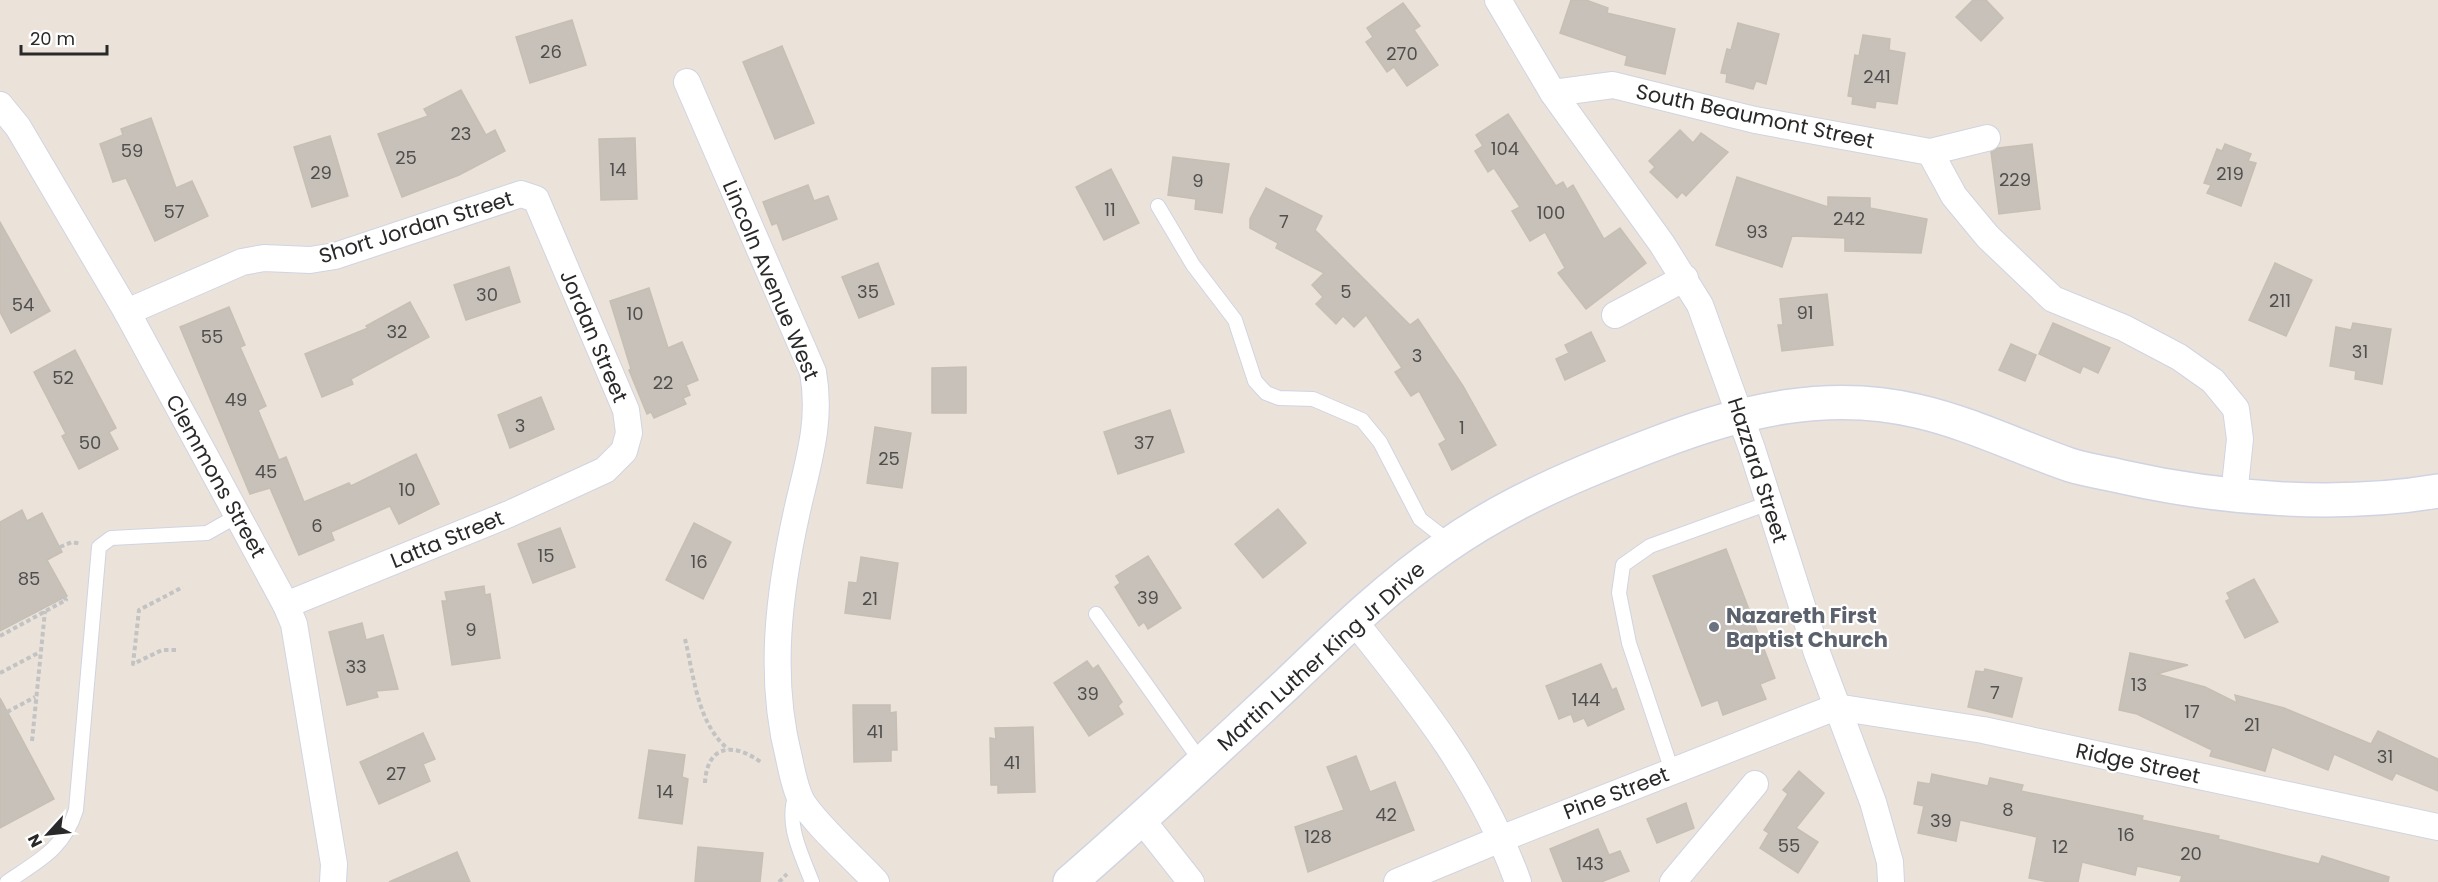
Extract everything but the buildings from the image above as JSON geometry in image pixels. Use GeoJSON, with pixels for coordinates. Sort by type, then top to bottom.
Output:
{"type":"FeatureCollection","features":[{"type":"Feature","properties":{"kind":"main road","name":"Martin Luther King Jr Drive"},"geometry":{"type":"LineString","coordinates":[[1070,882],[1142,820],[1354,621],[1451,543],[1520,502],[1600,464],[1685,432],[1739,415],[1812,404],[1865,401],[1918,411],[1980,429],[2072,466],[2152,483],[2234,495],[2326,499],[2403,497],[2438,490]]}},
{"type":"Feature","properties":{"kind":"street"},"geometry":{"type":"LineString","coordinates":[[1498,0],[1553,93]]}},
{"type":"Feature","properties":{"kind":"street","name":"Lincoln Avenue West"},"geometry":{"type":"LineString","coordinates":[[687,82],[813,372],[818,399],[815,427],[783,577],[778,612],[779,714],[802,801],[876,882]]}},
{"type":"Feature","properties":{"kind":"street","name":"South Beaumont Street"},"geometry":{"type":"LineString","coordinates":[[1553,93],[1613,85],[1755,120],[1930,152]]}},
{"type":"Feature","properties":{"kind":"street","name":"Hazzard Street"},"geometry":{"type":"LineString","coordinates":[[1553,93],[1685,278],[1713,334],[1836,707],[1873,802],[1890,862],[1891,882]]}},
{"type":"Feature","properties":{"kind":"street","name":"Clemmons Street"},"geometry":{"type":"LineString","coordinates":[[0,105],[18,127],[127,312],[286,605],[294,624],[321,780],[334,864],[333,882]]}},
{"type":"Feature","properties":{"kind":"street"},"geometry":{"type":"LineString","coordinates":[[1987,138],[1930,152],[1954,196],[1988,237],[2053,299],[2124,328],[2179,357],[2213,381],[2236,410],[2240,440],[2234,495]]}},
{"type":"Feature","properties":{"kind":"street","name":"Short Jordan Street"},"geometry":{"type":"LineString","coordinates":[[127,312],[242,262],[264,258],[310,260],[335,256],[521,194],[536,199]]}},
{"type":"Feature","properties":{"kind":"street","name":"Jordan Street"},"geometry":{"type":"LineString","coordinates":[[536,199],[626,410],[629,433],[624,451],[605,470]]}},
{"type":"Feature","properties":{"kind":"street"},"geometry":{"type":"LineString","coordinates":[[1615,315],[1685,278]]}},
{"type":"Feature","properties":{"kind":"street","name":"Latta Street"},"geometry":{"type":"LineString","coordinates":[[286,605],[509,514],[605,470]]}},
{"type":"Feature","properties":{"kind":"street"},"geometry":{"type":"LineString","coordinates":[[1354,621],[1418,700],[1476,788],[1503,838],[1518,882]]}},
{"type":"Feature","properties":{"kind":"street","name":"Pine Street"},"geometry":{"type":"LineString","coordinates":[[1397,882],[1836,707]]}},
{"type":"Feature","properties":{"kind":"street","name":"Ridge Street"},"geometry":{"type":"LineString","coordinates":[[1836,707],[1983,730],[2438,827]]}},
{"type":"Feature","properties":{"kind":"street"},"geometry":{"type":"LineString","coordinates":[[1673,882],[1755,784]]}},
{"type":"Feature","properties":{"kind":"street"},"geometry":{"type":"LineString","coordinates":[[1142,820],[1191,882]]}},
{"type":"Feature","properties":{"kind":"lane"},"geometry":{"type":"LineString","coordinates":[[1158,206],[1193,265],[1235,320],[1255,381],[1266,393],[1279,398],[1313,399],[1362,420],[1380,442],[1420,519],[1451,543]]}},
{"type":"Feature","properties":{"kind":"lane"},"geometry":{"type":"LineString","coordinates":[[1672,771],[1629,643],[1618,593],[1623,565],[1650,546],[1769,503]]}},
{"type":"Feature","properties":{"kind":"lane"},"geometry":{"type":"LineString","coordinates":[[7,882],[57,847],[70,830],[76,810],[99,547],[111,538],[207,533],[237,516]]}},
{"type":"Feature","properties":{"kind":"lane"},"geometry":{"type":"LineString","coordinates":[[1096,614],[1202,764]]}},
{"type":"Feature","properties":{"kind":"lane"},"geometry":{"type":"LineString","coordinates":[[798,789],[790,814],[796,843],[812,882]]}},
{"type":"Feature","properties":{"kind":"path"},"geometry":{"type":"LineString","coordinates":[[176,650],[162,650],[133,664],[139,610],[183,588]]}},
{"type":"Feature","properties":{"kind":"path"},"geometry":{"type":"LineString","coordinates":[[0,636],[29,618],[66,600],[64,597]]}},
{"type":"Feature","properties":{"kind":"path"},"geometry":{"type":"LineString","coordinates":[[32,741],[45,611]]}},
{"type":"Feature","properties":{"kind":"path"},"geometry":{"type":"LineString","coordinates":[[685,639],[705,718],[717,741],[728,749],[712,756],[706,767],[705,783]]}},
{"type":"Feature","properties":{"kind":"path"},"geometry":{"type":"LineString","coordinates":[[0,673],[41,651]]}},
{"type":"Feature","properties":{"kind":"path"},"geometry":{"type":"LineString","coordinates":[[7,712],[36,697]]}},
{"type":"Feature","properties":{"kind":"place","name":"Nazareth First Baptist Church"},"geometry":{"type":"Point","coordinates":[1714,627]}}]}
